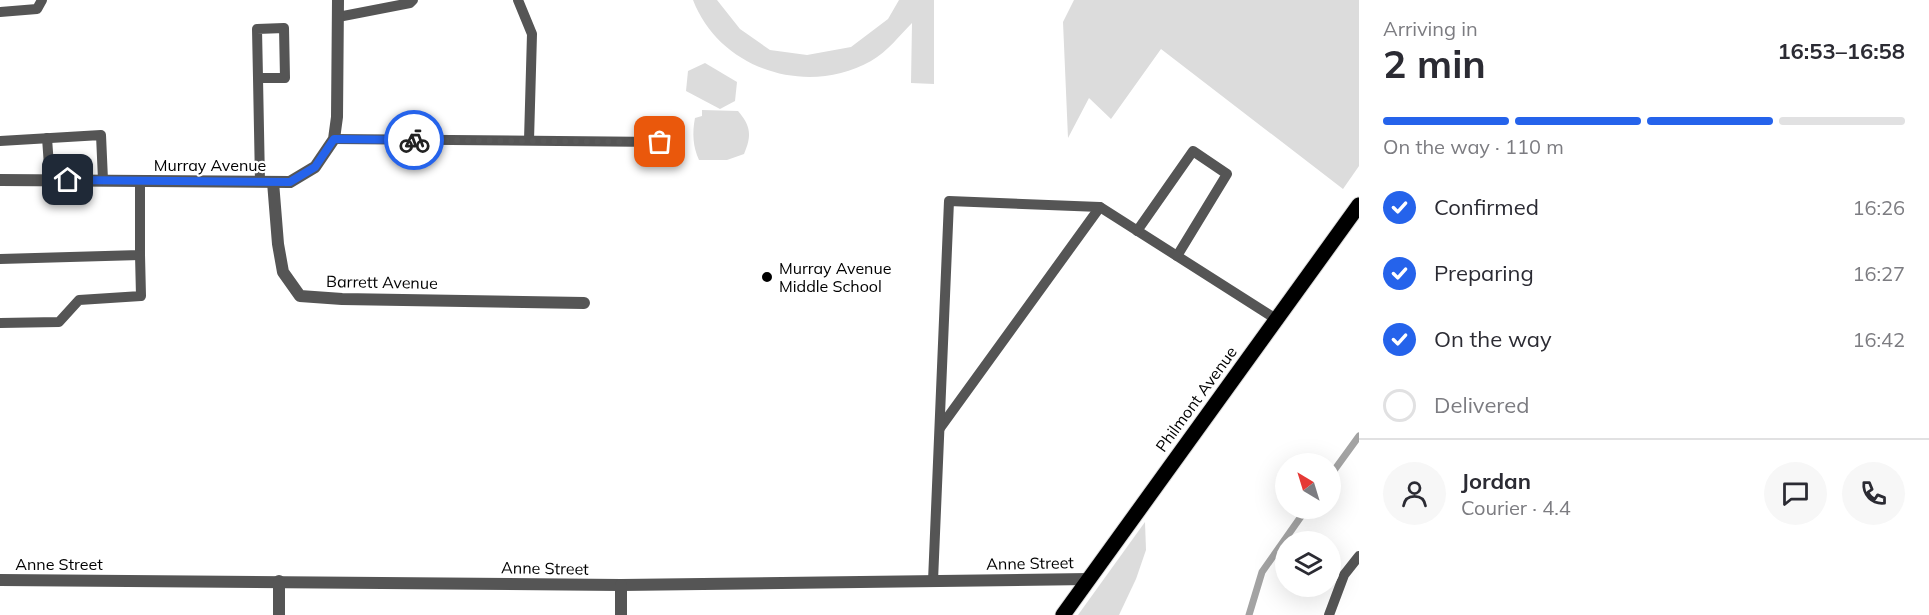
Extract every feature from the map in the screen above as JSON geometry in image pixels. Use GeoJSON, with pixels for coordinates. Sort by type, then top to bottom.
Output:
{"type":"FeatureCollection","features":[{"type":"Feature","properties":{"kind":"main road","name":"Philmont Avenue"},"geometry":{"type":"LineString","coordinates":[[1063,615],[1359,205]]}},
{"type":"Feature","properties":{"kind":"street","name":"Murray Avenue"},"geometry":{"type":"LineString","coordinates":[[0,180],[290,182],[315,167],[334,139],[337,117],[338,0]]}},
{"type":"Feature","properties":{"kind":"street","name":"Barrett Avenue"},"geometry":{"type":"LineString","coordinates":[[266,182],[283,272],[300,296],[342,299],[584,303]]}},
{"type":"Feature","properties":{"kind":"street","name":"Anne Street"},"geometry":{"type":"LineString","coordinates":[[0,580],[621,585],[1089,579]]}},
{"type":"Feature","properties":{"kind":"street"},"geometry":{"type":"LineString","coordinates":[[279,581],[279,615]]}},
{"type":"Feature","properties":{"kind":"street"},"geometry":{"type":"LineString","coordinates":[[621,585],[621,615]]}},
{"type":"Feature","properties":{"kind":"lane"},"geometry":{"type":"LineString","coordinates":[[0,12],[37,9],[42,0]]}},
{"type":"Feature","properties":{"kind":"lane"},"geometry":{"type":"LineString","coordinates":[[338,17],[410,3],[413,0]]}},
{"type":"Feature","properties":{"kind":"lane"},"geometry":{"type":"LineString","coordinates":[[518,0],[532,34],[529,140]]}},
{"type":"Feature","properties":{"kind":"lane"},"geometry":{"type":"LineString","coordinates":[[258,78],[285,78],[284,28],[256,29],[258,78],[266,182]]}},
{"type":"Feature","properties":{"kind":"lane"},"geometry":{"type":"LineString","coordinates":[[0,141],[101,135],[103,180]]}},
{"type":"Feature","properties":{"kind":"lane"},"geometry":{"type":"LineString","coordinates":[[47,138],[50,180]]}},
{"type":"Feature","properties":{"kind":"lane"},"geometry":{"type":"LineString","coordinates":[[334,139],[660,142]]}},
{"type":"Feature","properties":{"kind":"lane"},"geometry":{"type":"LineString","coordinates":[[1137,231],[1193,151],[1227,174],[1177,256]]}},
{"type":"Feature","properties":{"kind":"lane"},"geometry":{"type":"LineString","coordinates":[[0,323],[59,322],[79,300],[141,296],[140,181]]}},
{"type":"Feature","properties":{"kind":"lane"},"geometry":{"type":"LineString","coordinates":[[933,581],[949,201],[1100,207],[1276,319]]}},
{"type":"Feature","properties":{"kind":"lane"},"geometry":{"type":"LineString","coordinates":[[939,429],[1100,207]]}},
{"type":"Feature","properties":{"kind":"lane"},"geometry":{"type":"LineString","coordinates":[[0,259],[140,255]]}},
{"type":"Feature","properties":{"kind":"lane"},"geometry":{"type":"LineString","coordinates":[[1329,615],[1344,575],[1359,556]]}},
{"type":"Feature","properties":{"kind":"shaded area"},"geometry":{"type":"Polygon","coordinates":[[[693,0],[717,0],[740,29],[770,50],[807,55],[851,47],[888,19],[899,0],[934,0],[934,84],[911,83],[912,23],[888,48],[871,61],[846,72],[820,76],[794,76],[768,70],[744,60],[723,44],[706,24],[693,0]]]}},
{"type":"Feature","properties":{"kind":"shaded area"},"geometry":{"type":"Polygon","coordinates":[[[1074,0],[1359,0],[1359,166],[1343,189],[1161,49],[1111,119],[1089,98],[1068,138],[1063,22],[1074,0]]]}},
{"type":"Feature","properties":{"kind":"shaded area"},"geometry":{"type":"Polygon","coordinates":[[[705,63],[737,82],[735,101],[720,109],[686,91],[688,71],[705,63]]]}},
{"type":"Feature","properties":{"kind":"shaded area"},"geometry":{"type":"Polygon","coordinates":[[[702,110],[738,111],[749,131],[744,154],[727,160],[699,160],[694,145],[694,129],[695,118],[702,116],[702,110]]]}},
{"type":"Feature","properties":{"kind":"shaded area"},"geometry":{"type":"Polygon","coordinates":[[[1145,522],[1146,550],[1136,579],[1119,615],[1078,615],[1145,522]]]}},
{"type":"Feature","properties":{"kind":"waterway"},"geometry":{"type":"LineString","coordinates":[[1341,461],[1359,436]]}},
{"type":"Feature","properties":{"kind":"waterway"},"geometry":{"type":"LineString","coordinates":[[1249,615],[1262,572],[1299,519]]}},
{"type":"Feature","properties":{"kind":"way so far"},"geometry":{"type":"LineString","coordinates":[[414,140],[660,142]]}},
{"type":"Feature","properties":{"kind":"place","name":"Murray Avenue Middle School"},"geometry":{"type":"Point","coordinates":[767,277]}},
{"type":"Feature","properties":{"kind":"route"},"geometry":{"type":"LineString","coordinates":[[68,180],[290,182],[315,167],[334,139],[414,140]]}}]}
